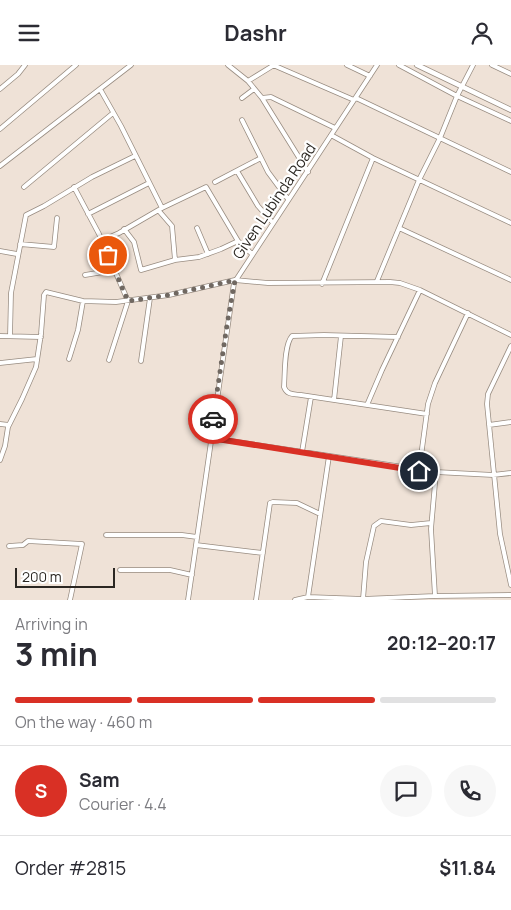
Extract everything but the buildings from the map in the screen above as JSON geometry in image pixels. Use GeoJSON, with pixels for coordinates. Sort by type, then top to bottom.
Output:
{"type":"FeatureCollection","features":[{"type":"Feature","properties":{"kind":"main road"},"geometry":{"type":"LineString","coordinates":[[417,65],[511,110]]}},
{"type":"Feature","properties":{"kind":"street"},"geometry":{"type":"LineString","coordinates":[[0,89],[18,74],[25,65]]}},
{"type":"Feature","properties":{"kind":"street"},"geometry":{"type":"LineString","coordinates":[[0,129],[76,65]]}},
{"type":"Feature","properties":{"kind":"street"},"geometry":{"type":"LineString","coordinates":[[0,166],[131,65]]}},
{"type":"Feature","properties":{"kind":"street"},"geometry":{"type":"LineString","coordinates":[[228,65],[248,81],[262,98],[308,172]]}},
{"type":"Feature","properties":{"kind":"street"},"geometry":{"type":"LineString","coordinates":[[248,81],[274,65],[440,137],[511,172]]}},
{"type":"Feature","properties":{"kind":"street"},"geometry":{"type":"LineString","coordinates":[[347,65],[370,76]]}},
{"type":"Feature","properties":{"kind":"street","name":"Given Lubinda Road"},"geometry":{"type":"LineString","coordinates":[[188,600],[235,280],[377,65]]}},
{"type":"Feature","properties":{"kind":"street"},"geometry":{"type":"LineString","coordinates":[[399,65],[457,96],[511,121]]}},
{"type":"Feature","properties":{"kind":"street"},"geometry":{"type":"LineString","coordinates":[[377,281],[419,180],[440,137],[461,86],[473,65]]}},
{"type":"Feature","properties":{"kind":"street"},"geometry":{"type":"LineString","coordinates":[[492,65],[511,74]]}},
{"type":"Feature","properties":{"kind":"street"},"geometry":{"type":"LineString","coordinates":[[100,89],[149,183],[160,210],[172,226],[176,260]]}},
{"type":"Feature","properties":{"kind":"street"},"geometry":{"type":"LineString","coordinates":[[242,98],[254,89]]}},
{"type":"Feature","properties":{"kind":"street"},"geometry":{"type":"LineString","coordinates":[[262,98],[271,97],[335,129]]}},
{"type":"Feature","properties":{"kind":"street"},"geometry":{"type":"LineString","coordinates":[[24,187],[113,113]]}},
{"type":"Feature","properties":{"kind":"street"},"geometry":{"type":"LineString","coordinates":[[242,120],[268,173],[288,199]]}},
{"type":"Feature","properties":{"kind":"street"},"geometry":{"type":"LineString","coordinates":[[331,135],[373,158],[511,223]]}},
{"type":"Feature","properties":{"kind":"street"},"geometry":{"type":"LineString","coordinates":[[10,335],[10,299],[24,217],[27,213],[44,206],[74,187],[135,156]]}},
{"type":"Feature","properties":{"kind":"street"},"geometry":{"type":"LineString","coordinates":[[215,182],[261,158]]}},
{"type":"Feature","properties":{"kind":"street"},"geometry":{"type":"LineString","coordinates":[[322,283],[373,158]]}},
{"type":"Feature","properties":{"kind":"street"},"geometry":{"type":"LineString","coordinates":[[236,171],[258,206],[273,223]]}},
{"type":"Feature","properties":{"kind":"street"},"geometry":{"type":"LineString","coordinates":[[88,214],[149,183]]}},
{"type":"Feature","properties":{"kind":"street"},"geometry":{"type":"LineString","coordinates":[[74,187],[115,270],[128,301],[109,360]]}},
{"type":"Feature","properties":{"kind":"street"},"geometry":{"type":"LineString","coordinates":[[101,241],[206,187],[238,241],[252,254]]}},
{"type":"Feature","properties":{"kind":"street"},"geometry":{"type":"LineString","coordinates":[[20,243],[54,247],[57,218]]}},
{"type":"Feature","properties":{"kind":"street"},"geometry":{"type":"LineString","coordinates":[[197,228],[208,254]]}},
{"type":"Feature","properties":{"kind":"street"},"geometry":{"type":"LineString","coordinates":[[399,228],[511,280]]}},
{"type":"Feature","properties":{"kind":"street"},"geometry":{"type":"LineString","coordinates":[[124,229],[134,242],[141,270],[176,260],[199,257],[238,241]]}},
{"type":"Feature","properties":{"kind":"street"},"geometry":{"type":"LineString","coordinates":[[0,251],[17,254]]}},
{"type":"Feature","properties":{"kind":"street"},"geometry":{"type":"LineString","coordinates":[[85,275],[115,270]]}},
{"type":"Feature","properties":{"kind":"street"},"geometry":{"type":"LineString","coordinates":[[0,460],[9,425],[34,372],[41,337],[45,293],[83,301],[116,302],[150,298],[235,280],[268,283],[377,281],[400,283],[420,290],[511,335]]}},
{"type":"Feature","properties":{"kind":"street"},"geometry":{"type":"LineString","coordinates":[[367,405],[420,290]]}},
{"type":"Feature","properties":{"kind":"street"},"geometry":{"type":"LineString","coordinates":[[141,361],[150,298]]}},
{"type":"Feature","properties":{"kind":"street"},"geometry":{"type":"LineString","coordinates":[[68,359],[78,330],[83,301]]}},
{"type":"Feature","properties":{"kind":"street"},"geometry":{"type":"LineString","coordinates":[[419,471],[428,404],[468,313]]}},
{"type":"Feature","properties":{"kind":"street"},"geometry":{"type":"LineString","coordinates":[[0,336],[41,337]]}},
{"type":"Feature","properties":{"kind":"street"},"geometry":{"type":"LineString","coordinates":[[398,337],[292,336],[289,339],[285,362],[285,391],[311,397],[426,414]]}},
{"type":"Feature","properties":{"kind":"street"},"geometry":{"type":"LineString","coordinates":[[334,400],[342,336]]}},
{"type":"Feature","properties":{"kind":"street"},"geometry":{"type":"LineString","coordinates":[[511,346],[488,394],[487,404],[493,475],[504,555],[511,585]]}},
{"type":"Feature","properties":{"kind":"street"},"geometry":{"type":"LineString","coordinates":[[0,363],[37,359]]}},
{"type":"Feature","properties":{"kind":"street"},"geometry":{"type":"LineString","coordinates":[[302,452],[311,397]]}},
{"type":"Feature","properties":{"kind":"street"},"geometry":{"type":"LineString","coordinates":[[489,425],[511,422]]}},
{"type":"Feature","properties":{"kind":"street"},"geometry":{"type":"LineString","coordinates":[[0,424],[9,425]]}},
{"type":"Feature","properties":{"kind":"street"},"geometry":{"type":"LineString","coordinates":[[211,438],[436,473],[493,475],[511,473]]}},
{"type":"Feature","properties":{"kind":"street"},"geometry":{"type":"LineString","coordinates":[[308,597],[329,456]]}},
{"type":"Feature","properties":{"kind":"street"},"geometry":{"type":"LineString","coordinates":[[436,473],[431,523],[436,596]]}},
{"type":"Feature","properties":{"kind":"street"},"geometry":{"type":"LineString","coordinates":[[256,600],[270,503],[297,503],[320,514]]}},
{"type":"Feature","properties":{"kind":"street"},"geometry":{"type":"LineString","coordinates":[[363,599],[366,562],[374,526],[381,521],[411,525],[431,523]]}},
{"type":"Feature","properties":{"kind":"street"},"geometry":{"type":"LineString","coordinates":[[106,535],[182,535],[197,537]]}},
{"type":"Feature","properties":{"kind":"street"},"geometry":{"type":"LineString","coordinates":[[8,546],[23,545],[28,541],[82,544],[70,600]]}},
{"type":"Feature","properties":{"kind":"street"},"geometry":{"type":"LineString","coordinates":[[196,545],[263,553]]}},
{"type":"Feature","properties":{"kind":"street"},"geometry":{"type":"LineString","coordinates":[[504,555],[511,554]]}},
{"type":"Feature","properties":{"kind":"street"},"geometry":{"type":"LineString","coordinates":[[120,570],[170,570],[192,575]]}},
{"type":"Feature","properties":{"kind":"street"},"geometry":{"type":"LineString","coordinates":[[295,600],[308,597],[400,599],[436,596],[511,595]]}},
{"type":"Feature","properties":{"kind":"way so far"},"geometry":{"type":"LineString","coordinates":[[108,255],[128,301],[169,295],[235,280],[213,419]]}},
{"type":"Feature","properties":{"kind":"route"},"geometry":{"type":"LineString","coordinates":[[213,419],[211,438],[419,471]]}}]}
